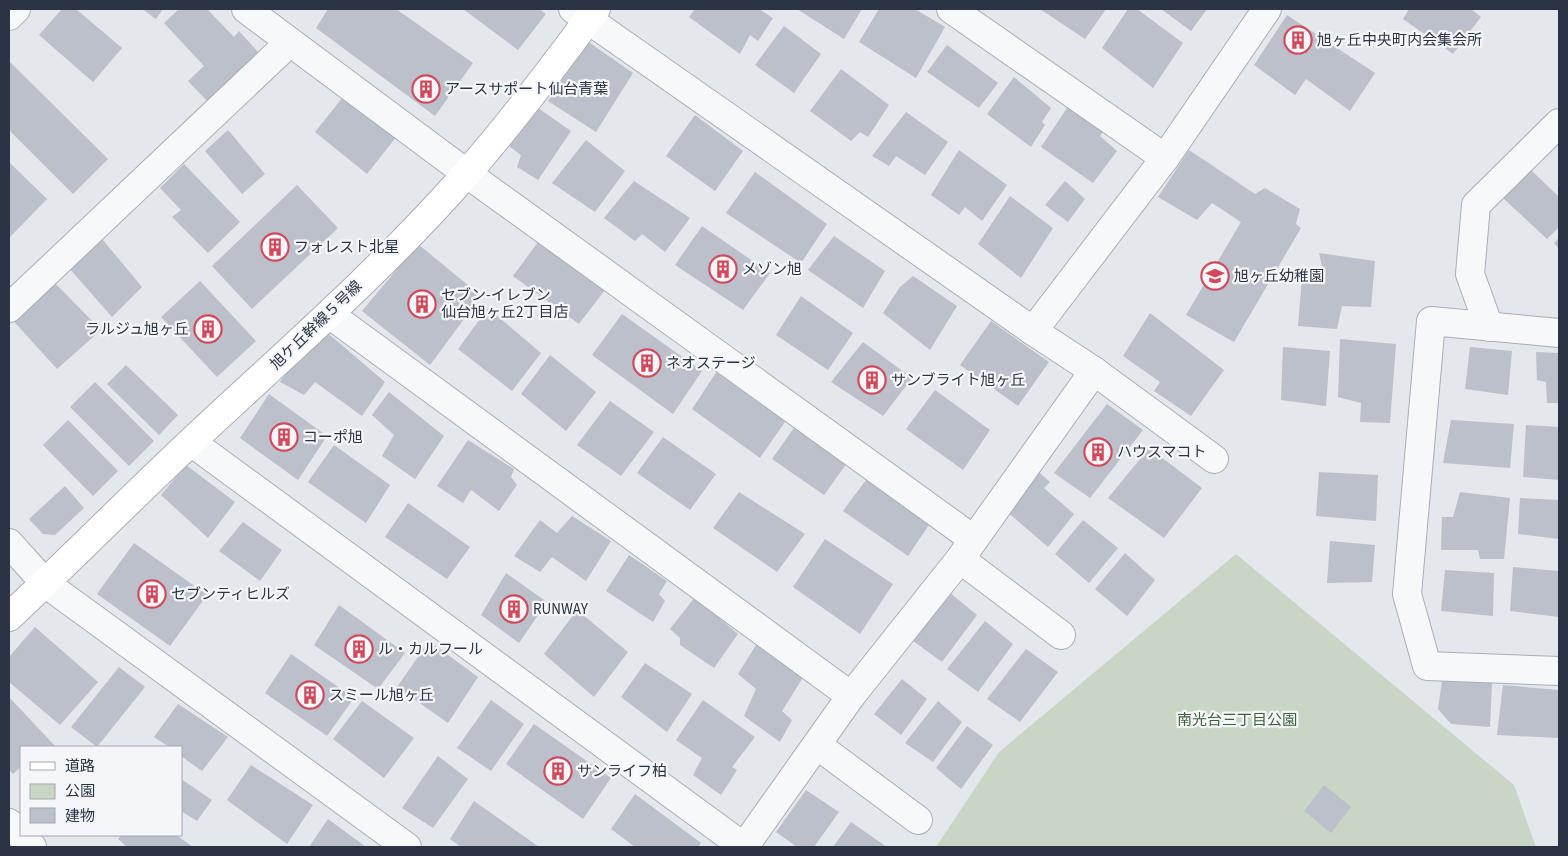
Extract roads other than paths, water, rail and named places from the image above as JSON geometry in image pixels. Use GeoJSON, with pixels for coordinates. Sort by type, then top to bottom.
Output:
{"type":"FeatureCollection","features":[{"type":"Feature","properties":{"kind":"street"},"geometry":{"type":"LineString","coordinates":[[9,16],[16,9]]}},
{"type":"Feature","properties":{"kind":"street"},"geometry":{"type":"LineString","coordinates":[[246,9],[966,549],[1061,635]]}},
{"type":"Feature","properties":{"kind":"street"},"geometry":{"type":"LineString","coordinates":[[952,9],[1165,158]]}},
{"type":"Feature","properties":{"kind":"street"},"geometry":{"type":"LineString","coordinates":[[1033,331],[1165,158],[1267,9]]}},
{"type":"Feature","properties":{"kind":"street"},"geometry":{"type":"LineString","coordinates":[[586,12],[1033,331],[1094,371],[1214,459]]}},
{"type":"Feature","properties":{"kind":"street","name":"旭ケ丘幹線５号線"},"geometry":{"type":"LineString","coordinates":[[9,617],[191,442],[329,314],[398,246],[466,173],[526,102],[586,12]]}},
{"type":"Feature","properties":{"kind":"street"},"geometry":{"type":"LineString","coordinates":[[9,308],[290,42]]}},
{"type":"Feature","properties":{"kind":"street"},"geometry":{"type":"LineString","coordinates":[[1489,327],[1470,274],[1476,205],[1559,123]]}},
{"type":"Feature","properties":{"kind":"street"},"geometry":{"type":"LineString","coordinates":[[329,314],[851,696]]}},
{"type":"Feature","properties":{"kind":"street"},"geometry":{"type":"LineString","coordinates":[[1559,333],[1431,321],[1407,594],[1427,666],[1559,671]]}},
{"type":"Feature","properties":{"kind":"street"},"geometry":{"type":"LineString","coordinates":[[191,442],[744,847],[851,696],[966,549],[1094,371]]}},
{"type":"Feature","properties":{"kind":"street"},"geometry":{"type":"LineString","coordinates":[[9,544],[45,583],[407,847]]}},
{"type":"Feature","properties":{"kind":"street"},"geometry":{"type":"LineString","coordinates":[[817,745],[918,820]]}},
{"type":"Feature","properties":{"kind":"street"},"geometry":{"type":"LineString","coordinates":[[9,823],[20,834]]}},
{"type":"Feature","properties":{"kind":"street"},"geometry":{"type":"LineString","coordinates":[[21,836],[32,847]]}},
{"type":"Feature","properties":{"kind":"place","name":"旭ヶ丘中央町内会集会所"},"geometry":{"type":"Point","coordinates":[1298,40]}},
{"type":"Feature","properties":{"kind":"place","name":"アースサポート仙台青葉"},"geometry":{"type":"Point","coordinates":[426,89]}},
{"type":"Feature","properties":{"kind":"place","name":"フォレスト北星"},"geometry":{"type":"Point","coordinates":[275,247]}},
{"type":"Feature","properties":{"kind":"place","name":"メゾン旭"},"geometry":{"type":"Point","coordinates":[723,269]}},
{"type":"Feature","properties":{"kind":"place","name":"旭ヶ丘幼稚園"},"geometry":{"type":"Point","coordinates":[1215,276]}},
{"type":"Feature","properties":{"kind":"place","name":"セブン-イレブン 仙台旭ヶ丘2丁目店"},"geometry":{"type":"Point","coordinates":[422,304]}},
{"type":"Feature","properties":{"kind":"place","name":"ラルジュ旭ヶ丘"},"geometry":{"type":"Point","coordinates":[208,329]}},
{"type":"Feature","properties":{"kind":"place","name":"ネオステージ"},"geometry":{"type":"Point","coordinates":[647,363]}},
{"type":"Feature","properties":{"kind":"place","name":"サンブライト旭ヶ丘"},"geometry":{"type":"Point","coordinates":[872,380]}},
{"type":"Feature","properties":{"kind":"place","name":"コーポ旭"},"geometry":{"type":"Point","coordinates":[284,437]}},
{"type":"Feature","properties":{"kind":"place","name":"ハウスマコト"},"geometry":{"type":"Point","coordinates":[1098,452]}},
{"type":"Feature","properties":{"kind":"place","name":"セブンティヒルズ"},"geometry":{"type":"Point","coordinates":[152,594]}},
{"type":"Feature","properties":{"kind":"place","name":"RUNWAY"},"geometry":{"type":"Point","coordinates":[514,609]}},
{"type":"Feature","properties":{"kind":"place","name":"ル・カルフール"},"geometry":{"type":"Point","coordinates":[359,649]}},
{"type":"Feature","properties":{"kind":"place","name":"スミール旭ヶ丘"},"geometry":{"type":"Point","coordinates":[310,695]}},
{"type":"Feature","properties":{"kind":"place","name":"サンライフ柏"},"geometry":{"type":"Point","coordinates":[558,771]}},
{"type":"Feature","properties":{"kind":"park label","name":"南光台三丁目公園"},"geometry":{"type":"Point","coordinates":[1237,720]}}]}
